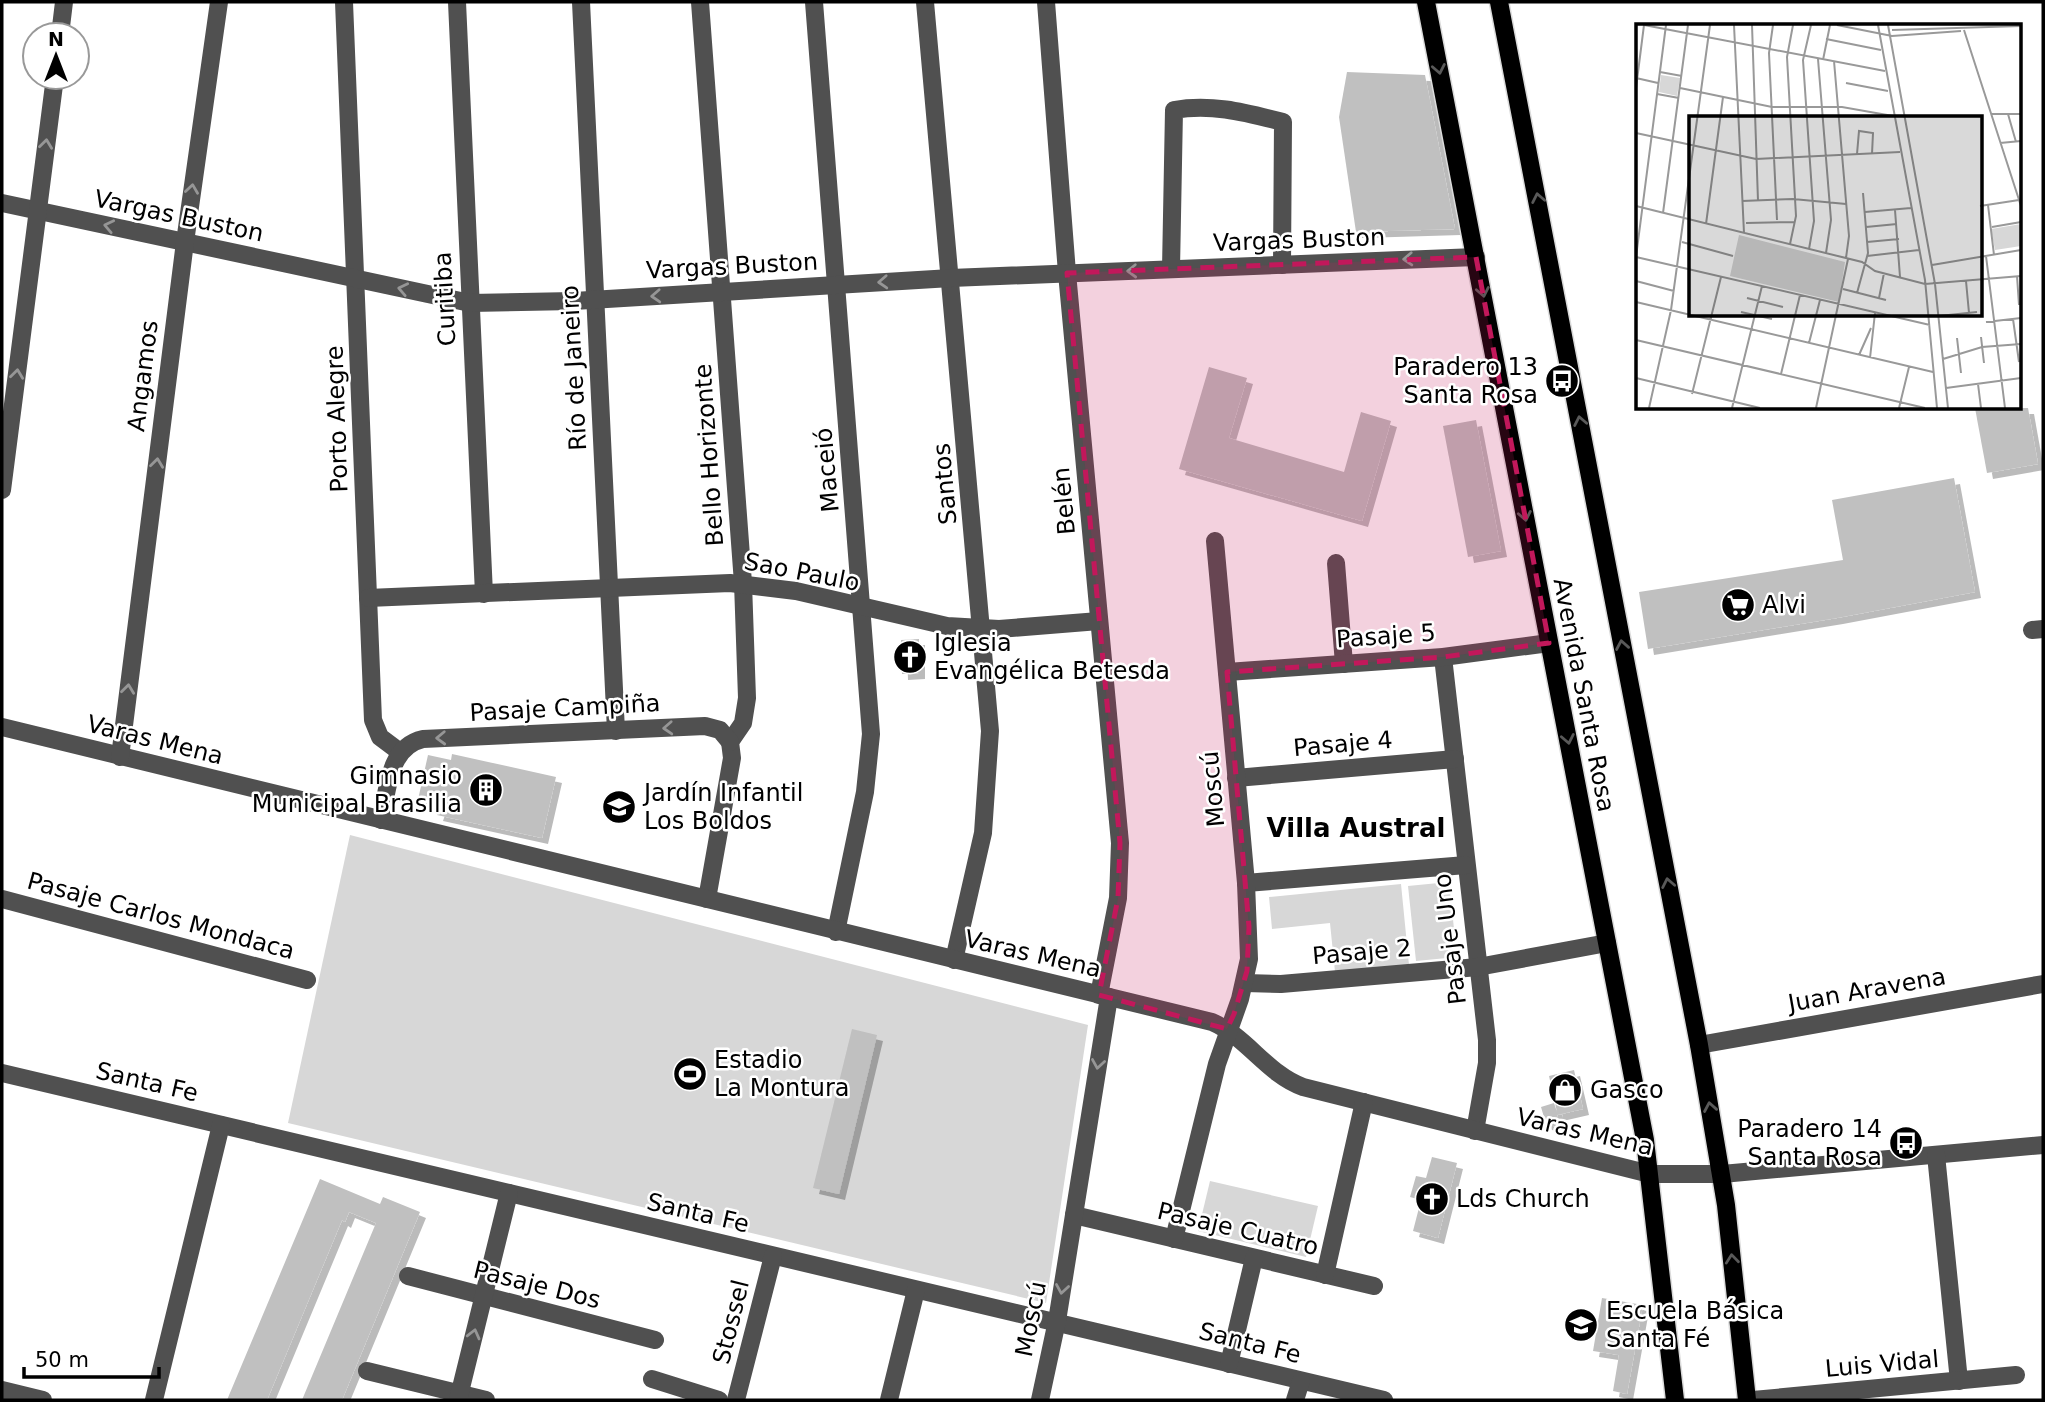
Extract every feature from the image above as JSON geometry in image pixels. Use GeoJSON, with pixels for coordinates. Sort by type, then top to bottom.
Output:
{"type":"FeatureCollection","features":[{"type":"Feature","properties":{"kind":"main road","name":"Avenida Santa Rosa"},"geometry":{"type":"LineString","coordinates":[[1425,2],[1650,1174],[1675,1400]]}},
{"type":"Feature","properties":{"kind":"main road","name":"Avenida Santa Rosa"},"geometry":{"type":"LineString","coordinates":[[1499,2],[1722,1174],[1747,1400]]}},
{"type":"Feature","properties":{"kind":"street"},"geometry":{"type":"LineString","coordinates":[[62,21],[64,2]]}},
{"type":"Feature","properties":{"kind":"street","name":"Angamos"},"geometry":{"type":"LineString","coordinates":[[120,757],[184,242],[219,2]]}},
{"type":"Feature","properties":{"kind":"street","name":"Porto Alegre"},"geometry":{"type":"LineString","coordinates":[[344,2],[373,720],[380,737],[400,752]]}},
{"type":"Feature","properties":{"kind":"street","name":"Curitiba"},"geometry":{"type":"LineString","coordinates":[[457,2],[484,594]]}},
{"type":"Feature","properties":{"kind":"street","name":"Río de Janeiro"},"geometry":{"type":"LineString","coordinates":[[581,2],[616,731]]}},
{"type":"Feature","properties":{"kind":"street","name":"Bello Horizonte"},"geometry":{"type":"LineString","coordinates":[[700,2],[743,583],[747,698],[743,723],[730,742],[732,758],[707,899]]}},
{"type":"Feature","properties":{"kind":"street","name":"Maceió"},"geometry":{"type":"LineString","coordinates":[[814,2],[870,703],[869,765],[861,818],[836,932]]}},
{"type":"Feature","properties":{"kind":"street","name":"Santos"},"geometry":{"type":"LineString","coordinates":[[925,2],[990,731],[987,801],[954,960]]}},
{"type":"Feature","properties":{"kind":"street","name":"Belén"},"geometry":{"type":"LineString","coordinates":[[1046,2],[1067,273],[1120,844],[1118,898],[1104,996]]}},
{"type":"Feature","properties":{"kind":"street"},"geometry":{"type":"LineString","coordinates":[[2,490],[53,91]]}},
{"type":"Feature","properties":{"kind":"street"},"geometry":{"type":"LineString","coordinates":[[1171,270],[1174,110],[1235,110],[1283,122],[1282,265]]}},
{"type":"Feature","properties":{"kind":"street","name":"Vargas Buston"},"geometry":{"type":"LineString","coordinates":[[2,203],[470,303],[595,299],[951,278],[1476,257]]}},
{"type":"Feature","properties":{"kind":"street","name":"Moscú"},"geometry":{"type":"LineString","coordinates":[[1215,541],[1250,943],[1245,983],[1227,1029]]}},
{"type":"Feature","properties":{"kind":"street"},"geometry":{"type":"LineString","coordinates":[[1336,563],[1344,664]]}},
{"type":"Feature","properties":{"kind":"street","name":"Sao Paulo"},"geometry":{"type":"LineString","coordinates":[[368,598],[743,583],[796,591],[913,621],[982,629],[1099,621]]}},
{"type":"Feature","properties":{"kind":"street","name":"Pasaje 5"},"geometry":{"type":"LineString","coordinates":[[1227,672],[1443,657],[1549,643]]}},
{"type":"Feature","properties":{"kind":"street","name":"Pasaje Uno"},"geometry":{"type":"LineString","coordinates":[[1443,657],[1488,1052],[1475,1131]]}},
{"type":"Feature","properties":{"kind":"street","name":"Pasaje Campiña"},"geometry":{"type":"LineString","coordinates":[[400,752],[406,746],[423,739],[705,726],[720,730],[730,742]]}},
{"type":"Feature","properties":{"kind":"street","name":"Varas Mena"},"geometry":{"type":"LineString","coordinates":[[2,727],[1212,1022],[1227,1029],[1287,1080],[1475,1131],[1650,1174],[1722,1174],[2043,1145]]}},
{"type":"Feature","properties":{"kind":"street"},"geometry":{"type":"LineString","coordinates":[[381,820],[391,772],[400,752]]}},
{"type":"Feature","properties":{"kind":"street","name":"Pasaje 4"},"geometry":{"type":"LineString","coordinates":[[1236,778],[1455,759]]}},
{"type":"Feature","properties":{"kind":"street"},"geometry":{"type":"LineString","coordinates":[[1246,883],[1466,865]]}},
{"type":"Feature","properties":{"kind":"street","name":"Pasaje Carlos Mondaca"},"geometry":{"type":"LineString","coordinates":[[2,899],[307,980]]}},
{"type":"Feature","properties":{"kind":"street","name":"Pasaje 2"},"geometry":{"type":"LineString","coordinates":[[1245,983],[1281,984],[1478,967],[1607,943]]}},
{"type":"Feature","properties":{"kind":"street","name":"Juan Aravena"},"geometry":{"type":"LineString","coordinates":[[1699,1045],[2043,984]]}},
{"type":"Feature","properties":{"kind":"street","name":"Moscú"},"geometry":{"type":"LineString","coordinates":[[1040,1400],[1082,1216],[1104,996]]}},
{"type":"Feature","properties":{"kind":"street"},"geometry":{"type":"LineString","coordinates":[[1174,1239],[1227,1029]]}},
{"type":"Feature","properties":{"kind":"street","name":"Santa Fe"},"geometry":{"type":"LineString","coordinates":[[2,1073],[1384,1400]]}},
{"type":"Feature","properties":{"kind":"street"},"geometry":{"type":"LineString","coordinates":[[1325,1275],[1364,1102]]}},
{"type":"Feature","properties":{"kind":"street"},"geometry":{"type":"LineString","coordinates":[[154,1400],[221,1125]]}},
{"type":"Feature","properties":{"kind":"street"},"geometry":{"type":"LineString","coordinates":[[1936,1155],[1959,1381]]}},
{"type":"Feature","properties":{"kind":"street"},"geometry":{"type":"LineString","coordinates":[[459,1397],[509,1193]]}},
{"type":"Feature","properties":{"kind":"street","name":"Pasaje Cuatro"},"geometry":{"type":"LineString","coordinates":[[1082,1216],[1374,1286]]}},
{"type":"Feature","properties":{"kind":"street","name":"Stossel"},"geometry":{"type":"LineString","coordinates":[[736,1400],[773,1256]]}},
{"type":"Feature","properties":{"kind":"street"},"geometry":{"type":"LineString","coordinates":[[1229,1364],[1254,1258]]}},
{"type":"Feature","properties":{"kind":"street","name":"Pasaje Dos"},"geometry":{"type":"LineString","coordinates":[[408,1276],[483,1298],[655,1340]]}},
{"type":"Feature","properties":{"kind":"street"},"geometry":{"type":"LineString","coordinates":[[889,1400],[916,1290]]}},
{"type":"Feature","properties":{"kind":"street"},"geometry":{"type":"LineString","coordinates":[[367,1371],[459,1397],[486,1400]]}},
{"type":"Feature","properties":{"kind":"street","name":"Luis Vidal"},"geometry":{"type":"LineString","coordinates":[[1753,1400],[2016,1375]]}},
{"type":"Feature","properties":{"kind":"street"},"geometry":{"type":"LineString","coordinates":[[652,1379],[719,1400]]}},
{"type":"Feature","properties":{"kind":"street"},"geometry":{"type":"LineString","coordinates":[[1295,1400],[1301,1381]]}},
{"type":"Feature","properties":{"kind":"street"},"geometry":{"type":"LineString","coordinates":[[2,1390],[43,1400]]}},
{"type":"Feature","properties":{"kind":"highlighted area"},"geometry":{"type":"Polygon","coordinates":[[[1476,257],[1549,643],[1443,657],[1227,672],[1249,927],[1247,971],[1234,1014],[1227,1029],[1099,995],[1118,898],[1120,843],[1067,273],[1476,257]]]}},
{"type":"Feature","properties":{"kind":"shaded area","name":"Estadio La Montura"},"geometry":{"type":"Polygon","coordinates":[[[350,835],[1088,1025],[1046,1303],[288,1123],[350,835]]]}},
{"type":"Feature","properties":{"kind":"shaded area"},"geometry":{"type":"Polygon","coordinates":[[[1449,882],[1457,957],[1416,961],[1408,886],[1449,882]]]}},
{"type":"Feature","properties":{"kind":"shaded area"},"geometry":{"type":"Polygon","coordinates":[[[1401,884],[1409,965],[1335,972],[1330,923],[1272,929],[1269,897],[1401,884]]]}},
{"type":"Feature","properties":{"kind":"shaded area"},"geometry":{"type":"Polygon","coordinates":[[[1210,1181],[1318,1206],[1306,1257],[1198,1231],[1210,1181]]]}},
{"type":"Feature","properties":{"kind":"building"},"geometry":{"type":"Polygon","coordinates":[[[1347,72],[1425,75],[1455,229],[1356,232],[1339,117],[1347,72]]]}},
{"type":"Feature","properties":{"kind":"building"},"geometry":{"type":"Polygon","coordinates":[[[1209,367],[1247,378],[1229,438],[1344,472],[1361,412],[1391,421],[1362,521],[1179,469],[1209,367]]]}},
{"type":"Feature","properties":{"kind":"building"},"geometry":{"type":"Polygon","coordinates":[[[2028,408],[2038,464],[1987,473],[1975,410],[2028,408]]]}},
{"type":"Feature","properties":{"kind":"building"},"geometry":{"type":"Polygon","coordinates":[[[1476,420],[1501,551],[1468,557],[1443,426],[1476,420]]]}},
{"type":"Feature","properties":{"kind":"building"},"geometry":{"type":"Polygon","coordinates":[[[1954,478],[1975,592],[1648,649],[1639,592],[1843,560],[1832,500],[1954,478]]]}},
{"type":"Feature","properties":{"kind":"building","name":"Iglesia Evangélica Betesda"},"geometry":{"type":"Polygon","coordinates":[[[919,639],[919,673],[902,674],[901,640],[919,639]]]}},
{"type":"Feature","properties":{"kind":"building","name":"Gimnasio Municipal Brasilia"},"geometry":{"type":"Polygon","coordinates":[[[452,754],[556,777],[542,838],[437,815],[439,809],[417,804],[428,755],[451,760],[452,754]]]}},
{"type":"Feature","properties":{"kind":"building"},"geometry":{"type":"Polygon","coordinates":[[[852,1029],[877,1035],[839,1194],[813,1188],[852,1029]]]}},
{"type":"Feature","properties":{"kind":"building","name":"Gasco"},"geometry":{"type":"Polygon","coordinates":[[[1574,1070],[1583,1109],[1557,1115],[1561,1128],[1546,1124],[1541,1107],[1554,1103],[1557,1112],[1549,1076],[1574,1070]]]}},
{"type":"Feature","properties":{"kind":"building","name":"Lds Church"},"geometry":{"type":"Polygon","coordinates":[[[1432,1157],[1457,1163],[1438,1238],[1413,1231],[1421,1200],[1410,1197],[1416,1176],[1426,1178],[1432,1157]]]}},
{"type":"Feature","properties":{"kind":"building"},"geometry":{"type":"Polygon","coordinates":[[[320,1179],[380,1204],[383,1197],[420,1212],[342,1400],[302,1400],[376,1223],[349,1212],[345,1222],[342,1220],[267,1400],[227,1400],[320,1179]]]}},
{"type":"Feature","properties":{"kind":"building"},"geometry":{"type":"Polygon","coordinates":[[[1602,1298],[1643,1305],[1627,1394],[1613,1391],[1619,1355],[1593,1351],[1602,1298]]]}},
{"type":"Feature","properties":{"kind":"place","name":"Paradero 13 Santa Rosa"},"geometry":{"type":"Point","coordinates":[1562,381]}},
{"type":"Feature","properties":{"kind":"place","name":"Alvi"},"geometry":{"type":"Point","coordinates":[1738,605]}},
{"type":"Feature","properties":{"kind":"place","name":"Iglesia Evangélica Betesda"},"geometry":{"type":"Point","coordinates":[910,657]}},
{"type":"Feature","properties":{"kind":"place","name":"Gimnasio Municipal Brasilia"},"geometry":{"type":"Point","coordinates":[486,790]}},
{"type":"Feature","properties":{"kind":"place","name":"Jardín Infantil Los Boldos"},"geometry":{"type":"Point","coordinates":[619,807]}},
{"type":"Feature","properties":{"kind":"place","name":"Estadio La Montura"},"geometry":{"type":"Point","coordinates":[690,1074]}},
{"type":"Feature","properties":{"kind":"place","name":"Gasco"},"geometry":{"type":"Point","coordinates":[1565,1090]}},
{"type":"Feature","properties":{"kind":"place","name":"Paradero 14 Santa Rosa"},"geometry":{"type":"Point","coordinates":[1906,1143]}},
{"type":"Feature","properties":{"kind":"place","name":"Lds Church"},"geometry":{"type":"Point","coordinates":[1432,1199]}},
{"type":"Feature","properties":{"kind":"place","name":"Escuela Básica Santa Fé"},"geometry":{"type":"Point","coordinates":[1581,1325]}},
{"type":"Feature","properties":{"kind":"district","name":"Villa Austral"},"geometry":{"type":"Point","coordinates":[1356,828]}}]}
